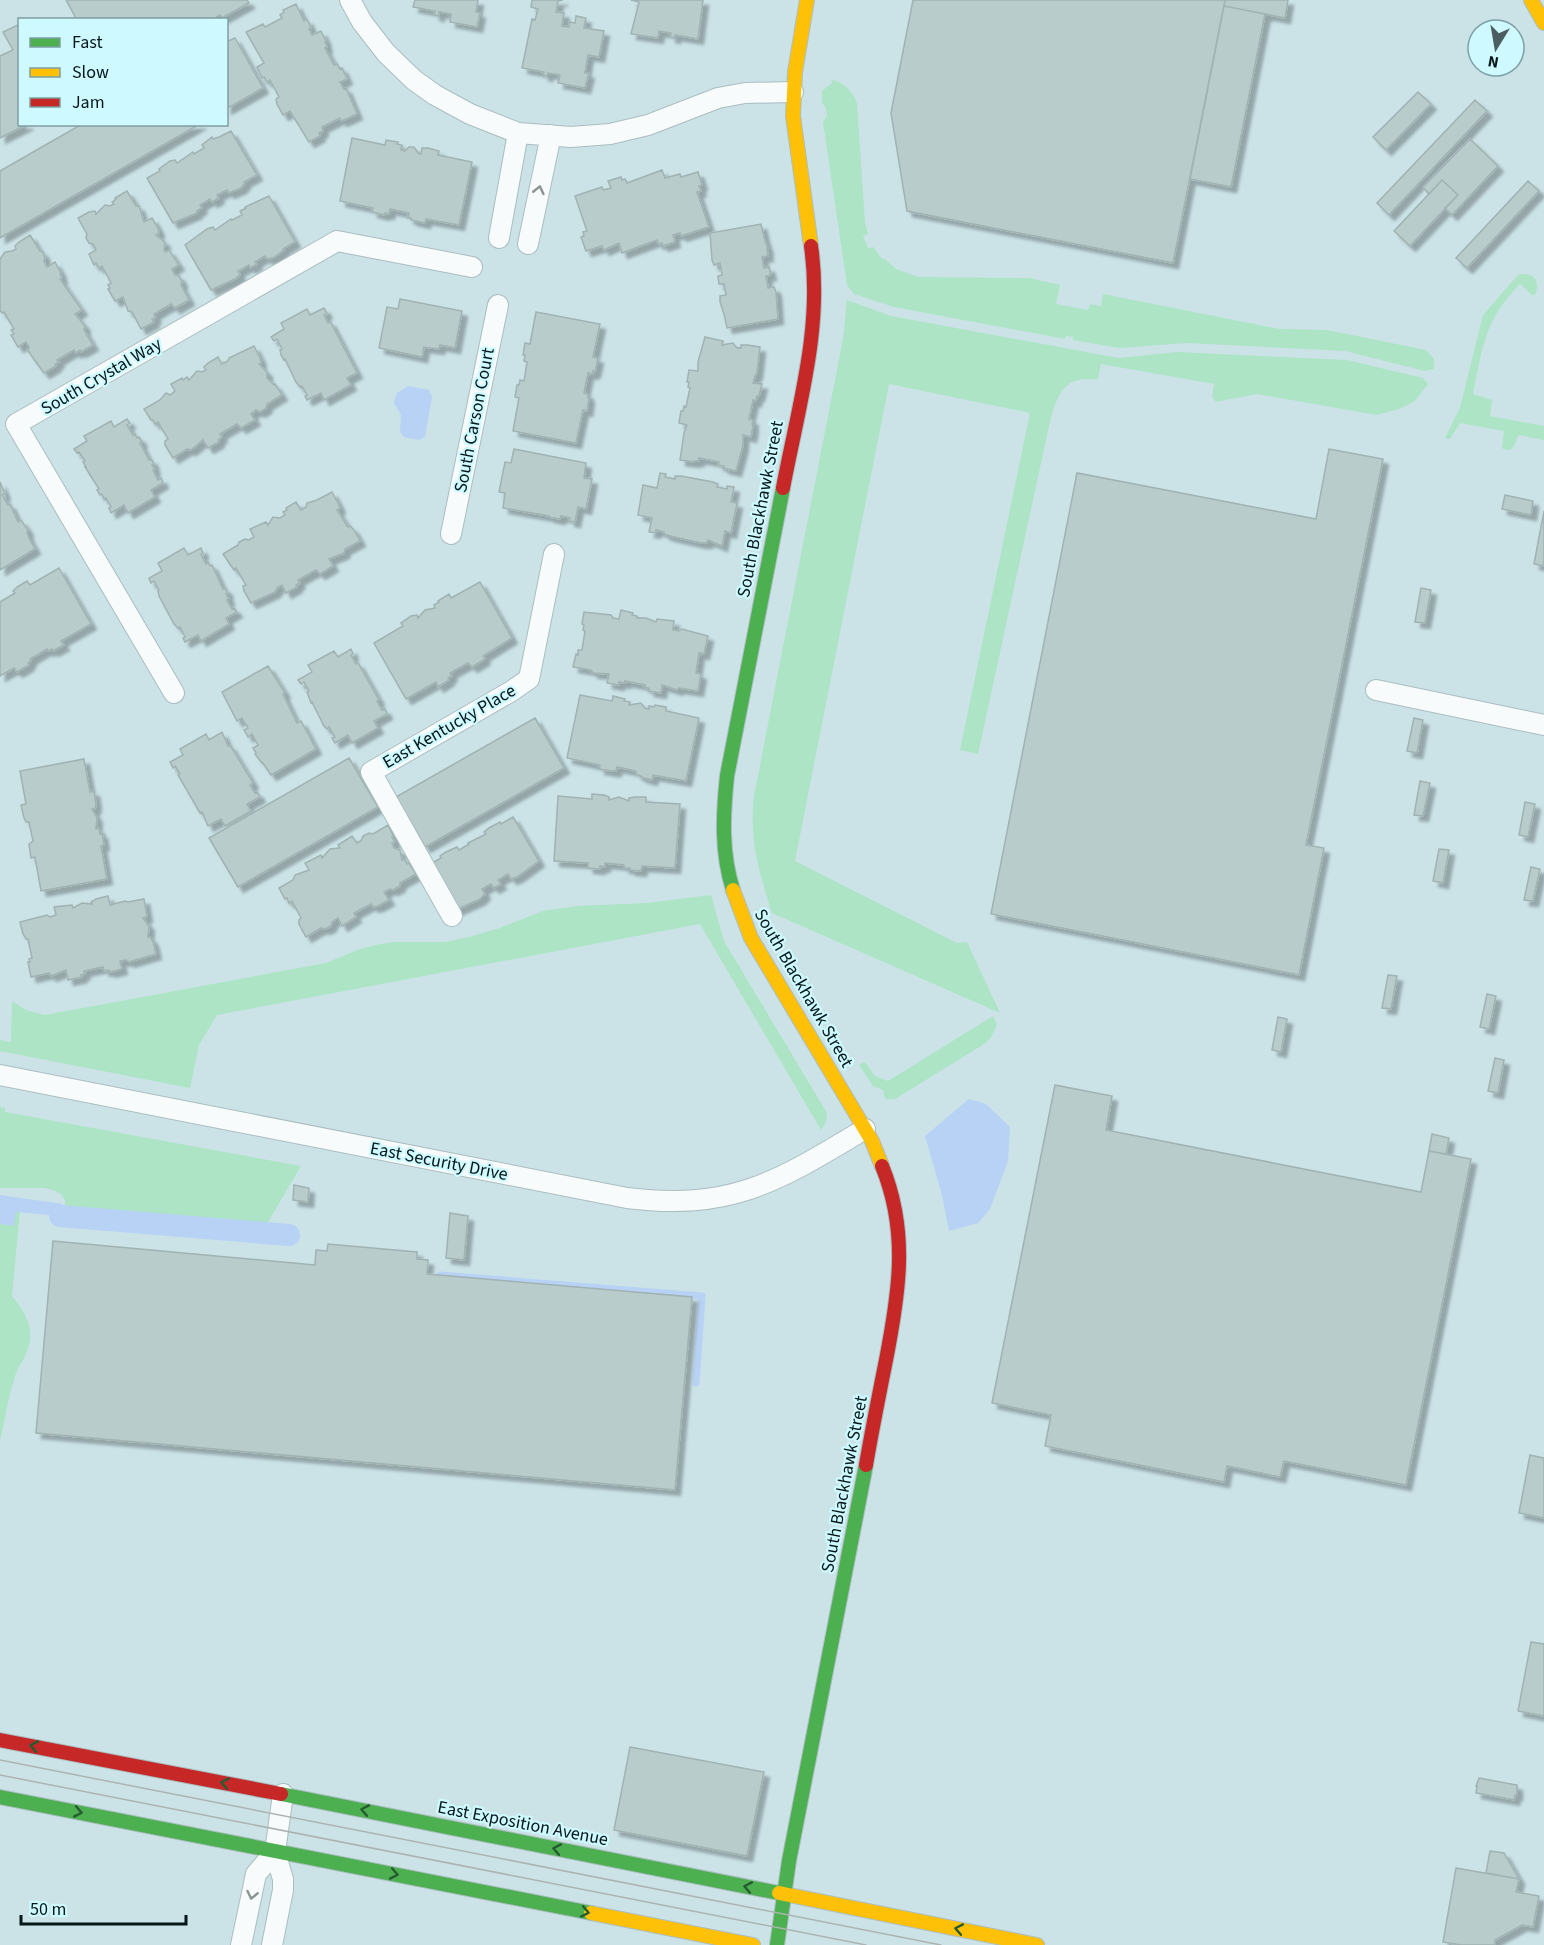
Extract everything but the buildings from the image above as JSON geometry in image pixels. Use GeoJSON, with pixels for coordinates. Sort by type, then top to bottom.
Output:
{"type":"FeatureCollection","features":[{"type":"Feature","properties":{"kind":"street"},"geometry":{"type":"LineString","coordinates":[[350,0],[362,21],[386,53],[414,80],[435,95],[470,114],[518,134],[571,137],[610,134],[648,125],[718,98],[745,93],[793,92]]}},
{"type":"Feature","properties":{"kind":"street","name":"South Blackhawk Street"},"geometry":{"type":"LineString","coordinates":[[777,1945],[784,1894],[899,1284],[900,1243],[895,1203],[882,1163],[865,1129],[752,938],[732,887],[723,833],[727,776],[814,327],[815,271],[794,116],[793,92],[797,48],[807,0]]}},
{"type":"Feature","properties":{"kind":"street"},"geometry":{"type":"LineString","coordinates":[[1531,0],[1544,23]]}},
{"type":"Feature","properties":{"kind":"street"},"geometry":{"type":"LineString","coordinates":[[500,238],[518,134]]}},
{"type":"Feature","properties":{"kind":"street"},"geometry":{"type":"LineString","coordinates":[[528,244],[551,135]]}},
{"type":"Feature","properties":{"kind":"street","name":"South Crystal Way"},"geometry":{"type":"LineString","coordinates":[[174,693],[16,424],[337,241],[472,267]]}},
{"type":"Feature","properties":{"kind":"street","name":"South Carson Court"},"geometry":{"type":"LineString","coordinates":[[451,534],[498,305]]}},
{"type":"Feature","properties":{"kind":"street","name":"East Kentucky Place"},"geometry":{"type":"LineString","coordinates":[[452,916],[371,772],[529,679],[554,554]]}},
{"type":"Feature","properties":{"kind":"street"},"geometry":{"type":"LineString","coordinates":[[1376,690],[1544,725]]}},
{"type":"Feature","properties":{"kind":"street","name":"East Security Drive"},"geometry":{"type":"LineString","coordinates":[[0,1075],[652,1202],[706,1200],[764,1186],[801,1168],[865,1129]]}},
{"type":"Feature","properties":{"kind":"street","name":"East Exposition Avenue"},"geometry":{"type":"LineString","coordinates":[[0,1740],[283,1794],[1037,1945]]}},
{"type":"Feature","properties":{"kind":"street"},"geometry":{"type":"LineString","coordinates":[[272,1945],[283,1890],[283,1878],[274,1852],[283,1794]]}},
{"type":"Feature","properties":{"kind":"street"},"geometry":{"type":"LineString","coordinates":[[0,1797],[753,1945]]}},
{"type":"Feature","properties":{"kind":"street"},"geometry":{"type":"LineString","coordinates":[[241,1945],[256,1874],[274,1852]]}},
{"type":"Feature","properties":{"kind":"green space"},"geometry":{"type":"Polygon","coordinates":[[[831,79],[847,88],[857,103],[865,223],[868,234],[863,236],[868,248],[873,247],[882,259],[896,269],[918,277],[1029,278],[1060,285],[1056,304],[1088,310],[1090,304],[1101,306],[1103,294],[1280,329],[1327,330],[1426,350],[1434,359],[1434,369],[1425,371],[1345,351],[1187,343],[1119,348],[1073,340],[1073,337],[1066,336],[1065,339],[894,307],[854,294],[847,285],[823,122],[827,116],[826,108],[822,103],[822,91],[832,83],[831,79]]]}},
{"type":"Feature","properties":{"kind":"green space"},"geometry":{"type":"Polygon","coordinates":[[[1518,275],[1534,277],[1536,280],[1535,295],[1520,284],[1499,310],[1487,335],[1473,394],[1492,400],[1490,416],[1544,426],[1544,440],[1518,435],[1513,447],[1505,450],[1502,448],[1504,431],[1460,423],[1450,439],[1447,439],[1445,438],[1460,408],[1483,315],[1518,275]]]}},
{"type":"Feature","properties":{"kind":"green space"},"geometry":{"type":"Polygon","coordinates":[[[847,300],[891,316],[1119,358],[1177,352],[1347,360],[1423,378],[1428,384],[1415,401],[1402,408],[1377,415],[1257,394],[1216,402],[1212,397],[1214,384],[1101,364],[1098,379],[1081,379],[1068,385],[1060,394],[1051,417],[978,754],[960,750],[1030,413],[889,384],[795,861],[957,943],[967,942],[1000,1013],[772,913],[756,856],[753,827],[754,796],[843,339],[847,300]]]}},
{"type":"Feature","properties":{"kind":"green space"},"geometry":{"type":"Polygon","coordinates":[[[711,895],[724,941],[827,1113],[826,1122],[821,1130],[700,924],[217,1015],[199,1045],[190,1088],[0,1051],[0,1040],[11,1042],[12,1001],[26,1010],[45,1015],[326,963],[357,950],[380,944],[445,942],[469,937],[543,911],[578,906],[647,903],[711,895]]]}},
{"type":"Feature","properties":{"kind":"green space"},"geometry":{"type":"Polygon","coordinates":[[[993,1016],[997,1025],[990,1039],[895,1099],[885,1099],[883,1090],[873,1086],[859,1065],[865,1062],[875,1076],[888,1081],[993,1016]]]}},
{"type":"Feature","properties":{"kind":"green space"},"geometry":{"type":"Polygon","coordinates":[[[0,1107],[5,1108],[5,1112],[301,1166],[264,1229],[65,1212],[65,1200],[54,1190],[0,1188],[0,1107]]]}},
{"type":"Feature","properties":{"kind":"green space"},"geometry":{"type":"Polygon","coordinates":[[[0,1195],[21,1199],[12,1296],[29,1324],[30,1339],[29,1347],[13,1384],[0,1441],[0,1195]]]}},
{"type":"Feature","properties":{"kind":"water"},"geometry":{"type":"Polygon","coordinates":[[[408,386],[429,390],[432,397],[425,437],[419,440],[404,437],[400,432],[401,415],[394,403],[397,393],[408,386]]]}},
{"type":"Feature","properties":{"kind":"water"},"geometry":{"type":"Polygon","coordinates":[[[969,1099],[986,1104],[1010,1127],[1008,1161],[990,1209],[978,1223],[949,1231],[942,1195],[925,1136],[969,1099]]]}},
{"type":"Feature","properties":{"kind":"water"},"geometry":{"type":"Polygon","coordinates":[[[0,1195],[63,1204],[60,1216],[16,1212],[14,1226],[0,1224],[0,1195]]]}},
{"type":"Feature","properties":{"kind":"waterway"},"geometry":{"type":"LineString","coordinates":[[60,1216],[289,1235]]}},
{"type":"Feature","properties":{"kind":"waterway"},"geometry":{"type":"LineString","coordinates":[[440,1275],[702,1296],[696,1383]]}},
{"type":"Feature","properties":{"kind":"tram line"},"geometry":{"type":"LineString","coordinates":[[0,1760],[941,1945]]}},
{"type":"Feature","properties":{"kind":"tram line"},"geometry":{"type":"LineString","coordinates":[[0,1775],[866,1945]]}},
{"type":"Feature","properties":{"kind":"traffic: fast"},"geometry":{"type":"LineString","coordinates":[[733,890],[726,862],[724,833],[727,776],[783,488]]}},
{"type":"Feature","properties":{"kind":"traffic: fast"},"geometry":{"type":"LineString","coordinates":[[777,1945],[789,1861],[866,1465]]}},
{"type":"Feature","properties":{"kind":"traffic: fast"},"geometry":{"type":"LineString","coordinates":[[281,1794],[779,1893]]}},
{"type":"Feature","properties":{"kind":"traffic: fast"},"geometry":{"type":"LineString","coordinates":[[0,1797],[591,1913]]}},
{"type":"Feature","properties":{"kind":"traffic: slow"},"geometry":{"type":"LineString","coordinates":[[807,0],[795,72],[793,116],[811,246]]}},
{"type":"Feature","properties":{"kind":"traffic: slow"},"geometry":{"type":"LineString","coordinates":[[1531,0],[1544,23]]}},
{"type":"Feature","properties":{"kind":"traffic: slow"},"geometry":{"type":"LineString","coordinates":[[733,890],[751,938],[872,1141],[882,1166]]}},
{"type":"Feature","properties":{"kind":"traffic: slow"},"geometry":{"type":"LineString","coordinates":[[779,1893],[1037,1945]]}},
{"type":"Feature","properties":{"kind":"traffic: slow"},"geometry":{"type":"LineString","coordinates":[[591,1913],[753,1945]]}},
{"type":"Feature","properties":{"kind":"traffic: jam"},"geometry":{"type":"LineString","coordinates":[[783,488],[802,398],[811,337],[814,307],[811,246]]}},
{"type":"Feature","properties":{"kind":"traffic: jam"},"geometry":{"type":"LineString","coordinates":[[866,1465],[898,1287],[899,1239],[896,1215],[882,1166]]}},
{"type":"Feature","properties":{"kind":"traffic: jam"},"geometry":{"type":"LineString","coordinates":[[0,1740],[281,1794]]}}]}
